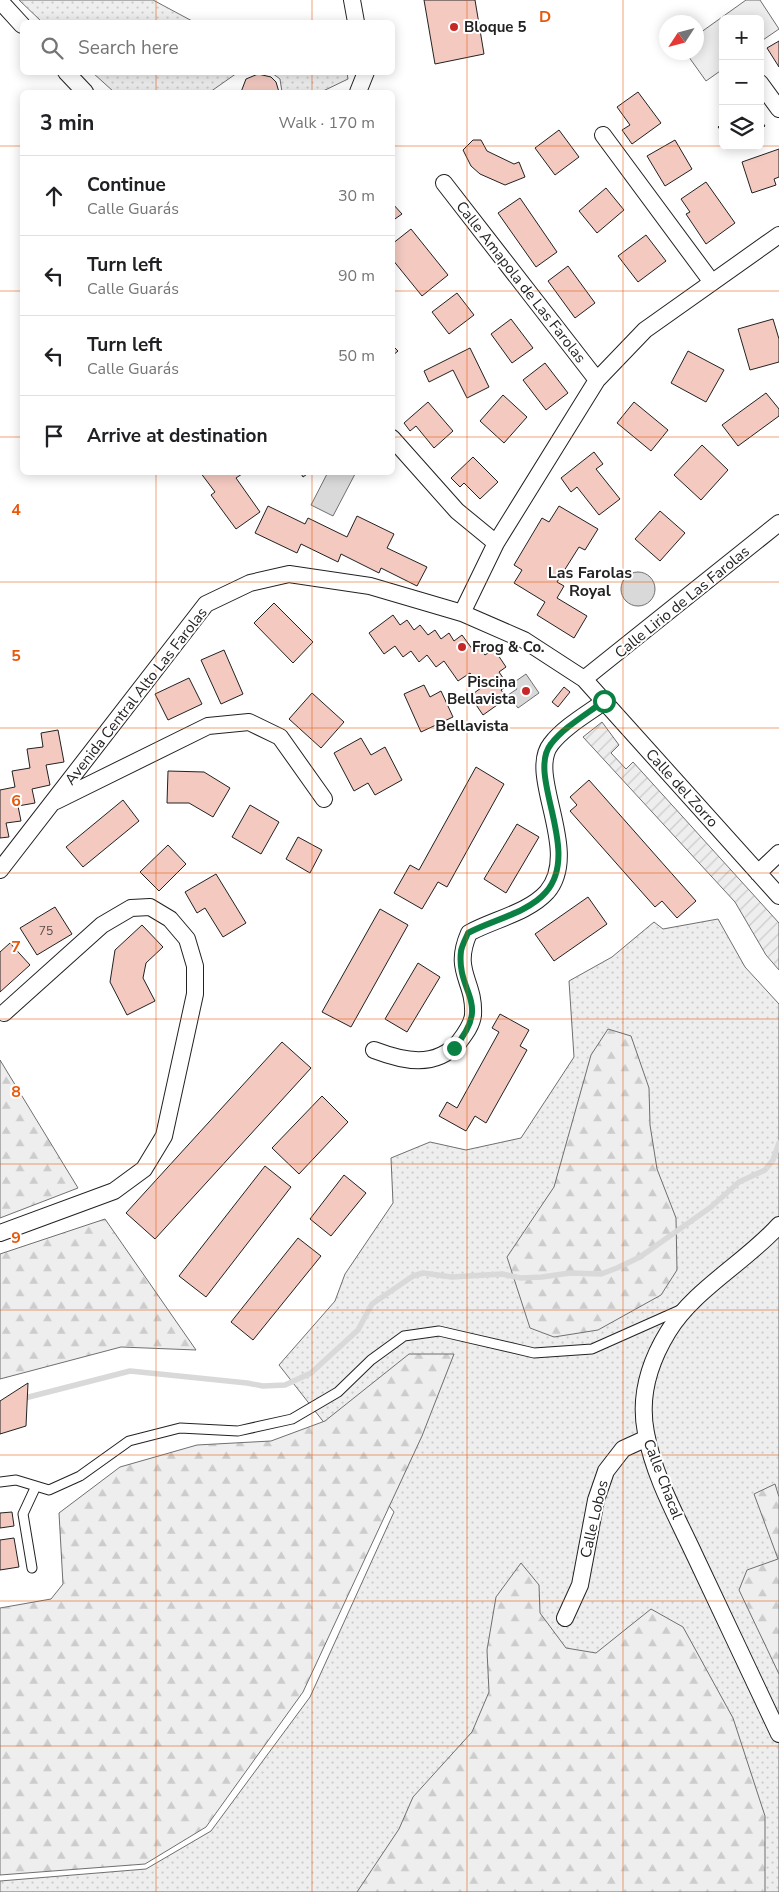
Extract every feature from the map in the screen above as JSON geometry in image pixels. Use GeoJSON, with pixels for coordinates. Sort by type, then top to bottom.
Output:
{"type":"FeatureCollection","features":[{"type":"Feature","properties":{"kind":"street"},"geometry":{"type":"LineString","coordinates":[[352,0],[356,20]]}},
{"type":"Feature","properties":{"kind":"street"},"geometry":{"type":"LineString","coordinates":[[0,1],[20,23]]}},
{"type":"Feature","properties":{"kind":"street"},"geometry":{"type":"LineString","coordinates":[[69,75],[83,90]]}},
{"type":"Feature","properties":{"kind":"street"},"geometry":{"type":"LineString","coordinates":[[359,90],[365,75]]}},
{"type":"Feature","properties":{"kind":"street"},"geometry":{"type":"LineString","coordinates":[[764,88],[779,109]]}},
{"type":"Feature","properties":{"kind":"street"},"geometry":{"type":"LineString","coordinates":[[603,135],[711,281]]}},
{"type":"Feature","properties":{"kind":"street","name":"Calle Amapola de Las Farolas"},"geometry":{"type":"LineString","coordinates":[[444,183],[597,380]]}},
{"type":"Feature","properties":{"kind":"street"},"geometry":{"type":"LineString","coordinates":[[462,613],[496,543],[597,380],[645,330],[711,281],[779,235]]}},
{"type":"Feature","properties":{"kind":"street"},"geometry":{"type":"LineString","coordinates":[[395,441],[457,512],[496,543]]}},
{"type":"Feature","properties":{"kind":"street","name":"Calle Lirio de Las Farolas"},"geometry":{"type":"LineString","coordinates":[[584,680],[779,524]]}},
{"type":"Feature","properties":{"kind":"street","name":"Avenida Central Alto Las Farolas"},"geometry":{"type":"LineString","coordinates":[[0,870],[206,604],[250,583],[289,574],[370,586],[462,613],[524,640],[584,680]]}},
{"type":"Feature","properties":{"kind":"street","name":"Calle del Zorro"},"geometry":{"type":"LineString","coordinates":[[584,680],[779,896]]}},
{"type":"Feature","properties":{"kind":"street"},"geometry":{"type":"LineString","coordinates":[[374,1050],[396,1058],[417,1062],[437,1058],[454,1048],[467,1032],[473,1015],[469,989],[462,970],[461,949],[468,933],[527,906],[546,892],[558,870],[559,842],[546,777],[545,760],[549,745],[604,701]]}},
{"type":"Feature","properties":{"kind":"street"},"geometry":{"type":"LineString","coordinates":[[52,803],[208,726],[250,722],[280,737],[324,799]]}},
{"type":"Feature","properties":{"kind":"street"},"geometry":{"type":"LineString","coordinates":[[758,872],[779,853]]}},
{"type":"Feature","properties":{"kind":"street"},"geometry":{"type":"LineString","coordinates":[[0,1233],[114,1191],[144,1169],[164,1136],[195,994],[195,966],[187,939],[170,919],[150,907],[131,908],[102,925],[4,1013]]}},
{"type":"Feature","properties":{"kind":"street","name":"Calle Chacal"},"geometry":{"type":"LineString","coordinates":[[779,1225],[764,1242],[689,1306],[668,1331],[646,1381],[643,1404],[647,1438],[665,1490],[779,1734]]}},
{"type":"Feature","properties":{"kind":"street","name":"Calle Lobos"},"geometry":{"type":"LineString","coordinates":[[565,1618],[580,1585],[596,1500],[606,1471],[623,1449],[647,1438]]}},
{"type":"Feature","properties":{"kind":"lane"},"geometry":{"type":"LineString","coordinates":[[0,1482],[16,1480],[49,1490],[80,1476],[129,1441],[180,1428],[238,1431],[292,1419],[338,1392],[370,1360],[404,1336],[439,1331],[534,1353],[592,1349],[689,1306]]}},
{"type":"Feature","properties":{"kind":"lane"},"geometry":{"type":"LineString","coordinates":[[32,1568],[23,1514],[36,1486]]}},
{"type":"Feature","properties":{"kind":"green space"},"geometry":{"type":"Polygon","coordinates":[[[19,0],[153,0],[190,20],[40,20],[19,0]]]}},
{"type":"Feature","properties":{"kind":"green space"},"geometry":{"type":"Polygon","coordinates":[[[746,0],[760,0],[779,29],[764,39],[764,15],[725,15],[746,0]]]}},
{"type":"Feature","properties":{"kind":"green space"},"geometry":{"type":"Polygon","coordinates":[[[719,19],[719,72],[706,81],[691,60],[704,60],[704,30],[719,19]]]}},
{"type":"Feature","properties":{"kind":"green space"},"geometry":{"type":"Polygon","coordinates":[[[95,75],[234,75],[213,90],[112,90],[95,75]]]}},
{"type":"Feature","properties":{"kind":"green space"},"geometry":{"type":"Polygon","coordinates":[[[275,75],[347,75],[348,79],[325,90],[282,90],[280,79],[275,75]]]}},
{"type":"Feature","properties":{"kind":"green space"},"geometry":{"type":"Polygon","coordinates":[[[602,722],[619,745],[611,753],[626,769],[633,762],[779,923],[779,970],[766,955],[735,902],[583,737],[602,722]]]}},
{"type":"Feature","properties":{"kind":"green space"},"geometry":{"type":"Polygon","coordinates":[[[718,919],[745,967],[779,1004],[779,1892],[0,1892],[0,1881],[146,1869],[211,1831],[310,1697],[394,1512],[279,1365],[335,1301],[345,1274],[393,1203],[391,1158],[430,1142],[466,1150],[521,1138],[574,1057],[569,981],[612,957],[654,922],[663,929],[718,919]]]}},
{"type":"Feature","properties":{"kind":"green space"},"geometry":{"type":"Polygon","coordinates":[[[608,1029],[631,1036],[649,1088],[650,1125],[657,1169],[676,1218],[677,1270],[661,1295],[598,1330],[554,1337],[530,1328],[507,1257],[554,1187],[591,1055],[608,1029]]]}},
{"type":"Feature","properties":{"kind":"green space"},"geometry":{"type":"Polygon","coordinates":[[[0,1060],[78,1188],[0,1218],[0,1060]]]}},
{"type":"Feature","properties":{"kind":"green space"},"geometry":{"type":"Polygon","coordinates":[[[105,1219],[196,1350],[121,1347],[0,1379],[0,1254],[105,1219]]]}},
{"type":"Feature","properties":{"kind":"green space"},"geometry":{"type":"Polygon","coordinates":[[[409,1354],[454,1354],[422,1436],[303,1692],[206,1827],[145,1864],[0,1875],[0,1608],[51,1599],[63,1584],[59,1513],[120,1467],[197,1445],[271,1441],[325,1421],[409,1354]]]}},
{"type":"Feature","properties":{"kind":"green space"},"geometry":{"type":"Polygon","coordinates":[[[775,1484],[779,1497],[779,1674],[739,1590],[747,1570],[778,1559],[754,1494],[775,1484]]]}},
{"type":"Feature","properties":{"kind":"green space"},"geometry":{"type":"Polygon","coordinates":[[[521,1563],[539,1585],[540,1613],[566,1648],[596,1653],[651,1609],[683,1627],[733,1718],[765,1816],[765,1892],[357,1892],[399,1829],[413,1797],[472,1732],[489,1692],[487,1650],[496,1597],[521,1563]]]}},
{"type":"Feature","properties":{"kind":"shaded area"},"geometry":{"type":"Polygon","coordinates":[[[326,475],[354,475],[333,516],[311,505],[326,475]]]}},
{"type":"Feature","properties":{"kind":"shaded area"},"geometry":{"type":"Polygon","coordinates":[[[638,572],[650,577],[655,589],[650,601],[638,606],[626,601],[621,589],[626,577],[638,572]]]}},
{"type":"Feature","properties":{"kind":"shaded area","name":"Piscina Bellavista"},"geometry":{"type":"Polygon","coordinates":[[[526,674],[539,693],[518,708],[508,695],[517,689],[513,683],[526,674]]]}},
{"type":"Feature","properties":{"kind":"building","name":"Bloque 5"},"geometry":{"type":"Polygon","coordinates":[[[424,0],[475,0],[484,54],[435,64],[424,0]]]}},
{"type":"Feature","properties":{"kind":"building"},"geometry":{"type":"Polygon","coordinates":[[[779,41],[779,67],[767,48],[779,41]]]}},
{"type":"Feature","properties":{"kind":"building"},"geometry":{"type":"Polygon","coordinates":[[[256,75],[271,77],[276,82],[278,90],[242,90],[246,79],[256,75]]]}},
{"type":"Feature","properties":{"kind":"building"},"geometry":{"type":"Polygon","coordinates":[[[638,92],[661,123],[632,144],[622,130],[630,125],[617,107],[638,92]]]}},
{"type":"Feature","properties":{"kind":"building"},"geometry":{"type":"Polygon","coordinates":[[[559,130],[579,157],[555,175],[535,148],[559,130]]]}},
{"type":"Feature","properties":{"kind":"building"},"geometry":{"type":"Polygon","coordinates":[[[473,140],[481,140],[487,151],[514,164],[519,162],[525,177],[505,185],[480,174],[471,166],[463,150],[473,140]]]}},
{"type":"Feature","properties":{"kind":"building"},"geometry":{"type":"Polygon","coordinates":[[[675,140],[692,169],[665,186],[647,156],[675,140]]]}},
{"type":"Feature","properties":{"kind":"building"},"geometry":{"type":"Polygon","coordinates":[[[779,149],[779,177],[774,179],[776,185],[752,193],[742,162],[779,149]]]}},
{"type":"Feature","properties":{"kind":"building"},"geometry":{"type":"Polygon","coordinates":[[[706,182],[735,223],[706,244],[686,214],[690,212],[681,199],[706,182]]]}},
{"type":"Feature","properties":{"kind":"building"},"geometry":{"type":"Polygon","coordinates":[[[606,188],[624,210],[597,233],[579,211],[606,188]]]}},
{"type":"Feature","properties":{"kind":"building"},"geometry":{"type":"Polygon","coordinates":[[[520,198],[557,252],[536,267],[498,213],[520,198]]]}},
{"type":"Feature","properties":{"kind":"building"},"geometry":{"type":"Polygon","coordinates":[[[395,206],[402,214],[395,219],[395,206]]]}},
{"type":"Feature","properties":{"kind":"building"},"geometry":{"type":"Polygon","coordinates":[[[411,229],[448,275],[422,296],[395,263],[395,242],[411,229]]]}},
{"type":"Feature","properties":{"kind":"building"},"geometry":{"type":"Polygon","coordinates":[[[646,235],[666,261],[638,282],[618,256],[646,235]]]}},
{"type":"Feature","properties":{"kind":"building"},"geometry":{"type":"Polygon","coordinates":[[[568,266],[595,303],[575,318],[548,281],[568,266]]]}},
{"type":"Feature","properties":{"kind":"building"},"geometry":{"type":"Polygon","coordinates":[[[457,293],[474,315],[449,334],[432,312],[457,293]]]}},
{"type":"Feature","properties":{"kind":"building"},"geometry":{"type":"Polygon","coordinates":[[[511,319],[533,348],[512,363],[491,334],[511,319]]]}},
{"type":"Feature","properties":{"kind":"building"},"geometry":{"type":"Polygon","coordinates":[[[773,319],[779,339],[779,362],[750,370],[738,329],[773,319]]]}},
{"type":"Feature","properties":{"kind":"building"},"geometry":{"type":"Polygon","coordinates":[[[470,348],[489,387],[467,398],[453,370],[429,382],[424,371],[470,348]]]}},
{"type":"Feature","properties":{"kind":"building"},"geometry":{"type":"Polygon","coordinates":[[[688,351],[724,370],[706,402],[671,383],[688,351]]]}},
{"type":"Feature","properties":{"kind":"building"},"geometry":{"type":"Polygon","coordinates":[[[545,363],[568,393],[546,410],[523,380],[545,363]]]}},
{"type":"Feature","properties":{"kind":"building"},"geometry":{"type":"Polygon","coordinates":[[[766,393],[779,409],[779,416],[738,446],[722,425],[766,393]]]}},
{"type":"Feature","properties":{"kind":"building"},"geometry":{"type":"Polygon","coordinates":[[[503,395],[527,417],[504,443],[480,421],[503,395]]]}},
{"type":"Feature","properties":{"kind":"building"},"geometry":{"type":"Polygon","coordinates":[[[428,402],[453,431],[434,448],[416,426],[410,431],[404,423],[428,402]]]}},
{"type":"Feature","properties":{"kind":"building"},"geometry":{"type":"Polygon","coordinates":[[[634,402],[668,430],[651,451],[617,423],[634,402]]]}},
{"type":"Feature","properties":{"kind":"building"},"geometry":{"type":"Polygon","coordinates":[[[702,445],[728,470],[701,500],[674,475],[702,445]]]}},
{"type":"Feature","properties":{"kind":"building"},"geometry":{"type":"Polygon","coordinates":[[[594,452],[603,464],[596,469],[620,499],[599,515],[577,487],[571,492],[561,478],[594,452]]]}},
{"type":"Feature","properties":{"kind":"building"},"geometry":{"type":"Polygon","coordinates":[[[473,457],[498,482],[480,499],[464,483],[460,487],[451,478],[473,457]]]}},
{"type":"Feature","properties":{"kind":"building"},"geometry":{"type":"Polygon","coordinates":[[[202,475],[240,475],[236,478],[260,512],[236,529],[211,495],[215,492],[202,475]]]}},
{"type":"Feature","properties":{"kind":"building"},"geometry":{"type":"Polygon","coordinates":[[[268,506],[305,524],[308,518],[347,537],[357,516],[394,534],[387,548],[427,567],[417,586],[381,568],[379,573],[341,554],[338,562],[301,544],[297,553],[255,533],[268,506]]]}},
{"type":"Feature","properties":{"kind":"building"},"geometry":{"type":"Polygon","coordinates":[[[559,506],[598,529],[585,550],[579,547],[557,582],[564,586],[557,598],[587,616],[574,638],[537,615],[545,602],[514,583],[522,570],[514,565],[542,518],[549,522],[559,506]]]}},
{"type":"Feature","properties":{"kind":"building"},"geometry":{"type":"Polygon","coordinates":[[[660,511],[685,533],[660,561],[635,539],[660,511]]]}},
{"type":"Feature","properties":{"kind":"building"},"geometry":{"type":"Polygon","coordinates":[[[274,603],[313,642],[293,663],[254,623],[274,603]]]}},
{"type":"Feature","properties":{"kind":"building"},"geometry":{"type":"Polygon","coordinates":[[[393,615],[400,625],[407,620],[414,630],[420,625],[428,635],[435,630],[441,639],[449,633],[454,641],[462,635],[473,650],[478,646],[485,655],[494,649],[506,667],[499,672],[508,685],[501,690],[507,698],[483,715],[470,696],[481,688],[470,673],[458,681],[444,661],[436,667],[427,655],[419,662],[411,651],[403,657],[395,646],[384,654],[369,633],[393,615]]]}},
{"type":"Feature","properties":{"kind":"building"},"geometry":{"type":"Polygon","coordinates":[[[224,650],[243,694],[221,704],[201,660],[224,650]]]}},
{"type":"Feature","properties":{"kind":"building"},"geometry":{"type":"Polygon","coordinates":[[[189,678],[202,704],[168,720],[155,694],[189,678]]]}},
{"type":"Feature","properties":{"kind":"building"},"geometry":{"type":"Polygon","coordinates":[[[424,685],[430,697],[441,691],[453,717],[421,732],[404,694],[424,685]]]}},
{"type":"Feature","properties":{"kind":"building"},"geometry":{"type":"Polygon","coordinates":[[[564,687],[570,692],[558,707],[552,702],[564,687]]]}},
{"type":"Feature","properties":{"kind":"building"},"geometry":{"type":"Polygon","coordinates":[[[312,693],[344,722],[321,748],[289,719],[312,693]]]}},
{"type":"Feature","properties":{"kind":"building"},"geometry":{"type":"Polygon","coordinates":[[[58,730],[64,762],[46,765],[50,785],[32,789],[35,803],[18,806],[21,821],[6,823],[9,837],[0,838],[0,790],[15,787],[12,771],[30,768],[27,749],[43,747],[41,733],[58,730]]]}},
{"type":"Feature","properties":{"kind":"building"},"geometry":{"type":"Polygon","coordinates":[[[361,738],[371,755],[385,747],[402,780],[375,795],[368,783],[354,791],[334,753],[361,738]]]}},
{"type":"Feature","properties":{"kind":"building"},"geometry":{"type":"Polygon","coordinates":[[[476,767],[504,784],[447,887],[438,882],[422,909],[394,893],[410,865],[419,870],[476,767]]]}},
{"type":"Feature","properties":{"kind":"building"},"geometry":{"type":"Polygon","coordinates":[[[168,771],[204,772],[230,788],[213,817],[189,803],[167,803],[168,771]]]}},
{"type":"Feature","properties":{"kind":"building"},"geometry":{"type":"Polygon","coordinates":[[[589,780],[696,901],[677,918],[662,901],[655,907],[570,811],[577,805],[570,797],[589,780]]]}},
{"type":"Feature","properties":{"kind":"building"},"geometry":{"type":"Polygon","coordinates":[[[123,800],[139,821],[83,867],[66,847],[123,800]]]}},
{"type":"Feature","properties":{"kind":"building"},"geometry":{"type":"Polygon","coordinates":[[[250,805],[279,822],[261,854],[232,837],[250,805]]]}},
{"type":"Feature","properties":{"kind":"building"},"geometry":{"type":"Polygon","coordinates":[[[517,824],[539,837],[506,893],[484,879],[517,824]]]}},
{"type":"Feature","properties":{"kind":"building"},"geometry":{"type":"Polygon","coordinates":[[[298,837],[322,850],[310,873],[286,859],[298,837]]]}},
{"type":"Feature","properties":{"kind":"building"},"geometry":{"type":"Polygon","coordinates":[[[168,845],[186,864],[159,891],[140,872],[168,845]]]}},
{"type":"Feature","properties":{"kind":"building"},"geometry":{"type":"Polygon","coordinates":[[[216,874],[246,923],[223,937],[205,908],[197,913],[185,892],[216,874]]]}},
{"type":"Feature","properties":{"kind":"building"},"geometry":{"type":"Polygon","coordinates":[[[588,897],[607,924],[554,961],[535,934],[588,897]]]}},
{"type":"Feature","properties":{"kind":"building"},"geometry":{"type":"Polygon","coordinates":[[[55,907],[72,934],[37,955],[20,928],[55,907]]]}},
{"type":"Feature","properties":{"kind":"building"},"geometry":{"type":"Polygon","coordinates":[[[380,909],[408,925],[351,1027],[322,1012],[380,909]]]}},
{"type":"Feature","properties":{"kind":"building"},"geometry":{"type":"Polygon","coordinates":[[[142,925],[163,947],[146,963],[143,978],[155,1001],[127,1015],[110,982],[115,950],[142,925]]]}},
{"type":"Feature","properties":{"kind":"building"},"geometry":{"type":"Polygon","coordinates":[[[10,943],[30,965],[0,992],[0,952],[10,943]]]}},
{"type":"Feature","properties":{"kind":"building"},"geometry":{"type":"Polygon","coordinates":[[[418,963],[440,977],[407,1032],[385,1019],[418,963]]]}},
{"type":"Feature","properties":{"kind":"building"},"geometry":{"type":"Polygon","coordinates":[[[500,1014],[529,1030],[520,1046],[527,1050],[486,1123],[475,1116],[466,1131],[439,1116],[447,1102],[457,1108],[499,1032],[492,1028],[500,1014]]]}},
{"type":"Feature","properties":{"kind":"building"},"geometry":{"type":"Polygon","coordinates":[[[282,1042],[311,1068],[155,1239],[126,1213],[282,1042]]]}},
{"type":"Feature","properties":{"kind":"building"},"geometry":{"type":"Polygon","coordinates":[[[322,1096],[348,1122],[299,1174],[272,1148],[322,1096]]]}},
{"type":"Feature","properties":{"kind":"building"},"geometry":{"type":"Polygon","coordinates":[[[265,1166],[291,1187],[206,1297],[179,1276],[265,1166]]]}},
{"type":"Feature","properties":{"kind":"building"},"geometry":{"type":"Polygon","coordinates":[[[344,1175],[366,1193],[331,1236],[310,1219],[344,1175]]]}},
{"type":"Feature","properties":{"kind":"building"},"geometry":{"type":"Polygon","coordinates":[[[298,1238],[321,1256],[253,1340],[231,1322],[298,1238]]]}},
{"type":"Feature","properties":{"kind":"building"},"geometry":{"type":"Polygon","coordinates":[[[28,1383],[26,1426],[0,1434],[0,1401],[28,1383]]]}},
{"type":"Feature","properties":{"kind":"building"},"geometry":{"type":"Polygon","coordinates":[[[12,1512],[14,1526],[0,1528],[0,1513],[12,1512]]]}},
{"type":"Feature","properties":{"kind":"building"},"geometry":{"type":"Polygon","coordinates":[[[14,1538],[19,1567],[0,1570],[0,1540],[14,1538]]]}},
{"type":"Feature","properties":{"kind":"waterway"},"geometry":{"type":"LineString","coordinates":[[21,1399],[130,1371],[263,1386],[285,1385],[311,1373],[358,1330],[372,1304],[413,1276],[423,1273],[452,1277],[502,1274],[521,1278],[570,1273],[601,1274],[640,1257],[711,1207],[739,1182],[765,1170],[773,1160],[779,1143]]}},
{"type":"Feature","properties":{"kind":"place","name":"Bloque 5"},"geometry":{"type":"Point","coordinates":[454,27]}},
{"type":"Feature","properties":{"kind":"place","name":"Frog & Co."},"geometry":{"type":"Point","coordinates":[462,647]}},
{"type":"Feature","properties":{"kind":"place","name":"Piscina Bellavista"},"geometry":{"type":"Point","coordinates":[526,691]}},
{"type":"Feature","properties":{"kind":"district","name":"Las Farolas Royal"},"geometry":{"type":"Point","coordinates":[590,582]}},
{"type":"Feature","properties":{"kind":"district","name":"Bellavista"},"geometry":{"type":"Point","coordinates":[472,726]}},
{"type":"Feature","properties":{"kind":"route"},"geometry":{"type":"LineString","coordinates":[[454,1048],[467,1032],[473,1015],[469,989],[462,970],[461,949],[468,933],[484,924],[500,919],[527,906],[546,892],[558,870],[559,842],[546,777],[545,760],[549,745],[604,701]]}}]}
